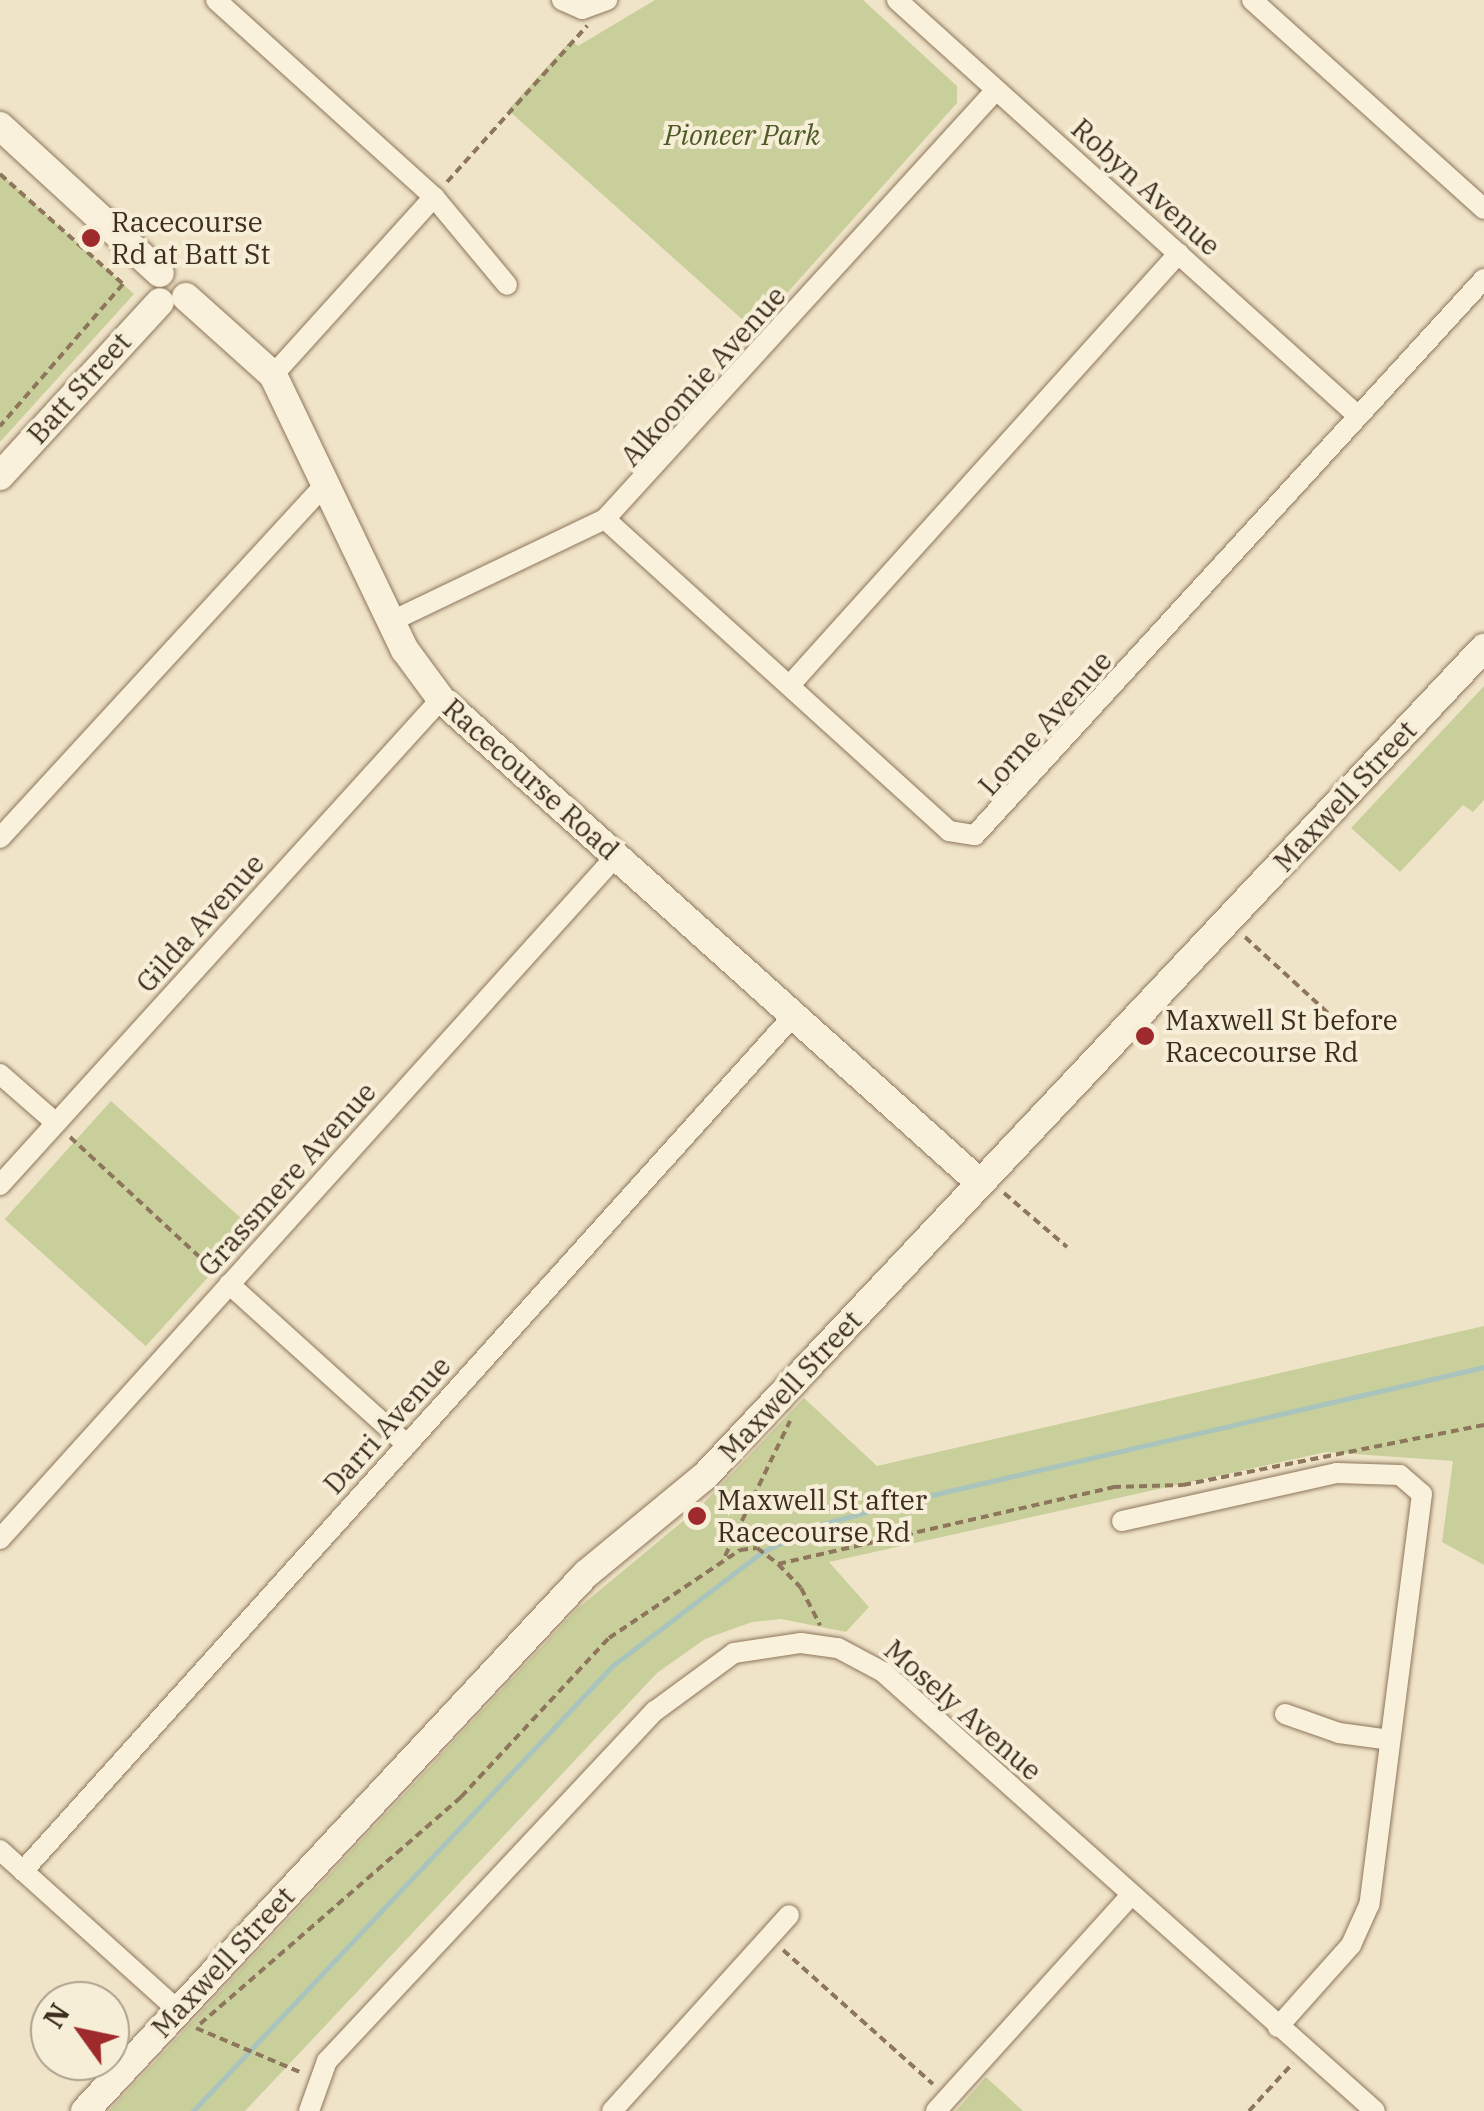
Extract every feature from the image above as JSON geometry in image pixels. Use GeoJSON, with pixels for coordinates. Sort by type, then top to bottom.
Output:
{"type":"FeatureCollection","features":[{"type":"Feature","properties":{"kind":"main road"},"geometry":{"type":"LineString","coordinates":[[0,126],[160,274],[153,288],[173,300]]}},
{"type":"Feature","properties":{"kind":"main road","name":"Racecourse Road"},"geometry":{"type":"LineString","coordinates":[[173,300],[273,375],[413,664],[441,699],[792,1016],[992,1187]]}},
{"type":"Feature","properties":{"kind":"main road","name":"Batt Street"},"geometry":{"type":"LineString","coordinates":[[0,476],[173,300]]}},
{"type":"Feature","properties":{"kind":"main road","name":"Maxwell Street"},"geometry":{"type":"LineString","coordinates":[[85,2111],[181,2025],[586,1574],[690,1491],[772,1404],[992,1187],[1484,648]]}},
{"type":"Feature","properties":{"kind":"street"},"geometry":{"type":"LineString","coordinates":[[216,0],[434,197],[507,285]]}},
{"type":"Feature","properties":{"kind":"street"},"geometry":{"type":"LineString","coordinates":[[562,0],[582,9],[603,2]]}},
{"type":"Feature","properties":{"kind":"street","name":"Robyn Avenue"},"geometry":{"type":"LineString","coordinates":[[898,0],[1358,416]]}},
{"type":"Feature","properties":{"kind":"street"},"geometry":{"type":"LineString","coordinates":[[1252,0],[1484,209]]}},
{"type":"Feature","properties":{"kind":"street","name":"Alkoomie Avenue"},"geometry":{"type":"LineString","coordinates":[[392,621],[606,519],[996,90]]}},
{"type":"Feature","properties":{"kind":"street"},"geometry":{"type":"LineString","coordinates":[[273,375],[434,197]]}},
{"type":"Feature","properties":{"kind":"street"},"geometry":{"type":"LineString","coordinates":[[790,684],[1179,252]]}},
{"type":"Feature","properties":{"kind":"street","name":"Lorne Avenue"},"geometry":{"type":"LineString","coordinates":[[606,519],[948,831],[962,837],[982,833],[1484,279]]}},
{"type":"Feature","properties":{"kind":"street"},"geometry":{"type":"LineString","coordinates":[[0,838],[327,483]]}},
{"type":"Feature","properties":{"kind":"street","name":"Gilda Avenue"},"geometry":{"type":"LineString","coordinates":[[0,1185],[441,699]]}},
{"type":"Feature","properties":{"kind":"street","name":"Grassmere Avenue"},"geometry":{"type":"LineString","coordinates":[[0,1539],[616,856]]}},
{"type":"Feature","properties":{"kind":"street","name":"Darri Avenue"},"geometry":{"type":"LineString","coordinates":[[23,1871],[792,1016]]}},
{"type":"Feature","properties":{"kind":"street"},"geometry":{"type":"LineString","coordinates":[[0,1074],[56,1123]]}},
{"type":"Feature","properties":{"kind":"street"},"geometry":{"type":"LineString","coordinates":[[229,1284],[406,1445]]}},
{"type":"Feature","properties":{"kind":"street"},"geometry":{"type":"LineString","coordinates":[[1122,1520],[1337,1473],[1400,1475],[1416,1485],[1424,1504],[1363,1921],[1342,1956],[1278,2028]]}},
{"type":"Feature","properties":{"kind":"street","name":"Mosely Avenue"},"geometry":{"type":"LineString","coordinates":[[315,2080],[670,1696],[752,1647],[823,1644],[883,1672],[1303,2051],[1375,2111]]}},
{"type":"Feature","properties":{"kind":"street"},"geometry":{"type":"LineString","coordinates":[[1286,1714],[1339,1733],[1390,1740]]}},
{"type":"Feature","properties":{"kind":"street"},"geometry":{"type":"LineString","coordinates":[[0,1850],[181,2025]]}},
{"type":"Feature","properties":{"kind":"street"},"geometry":{"type":"LineString","coordinates":[[942,2105],[1132,1894]]}},
{"type":"Feature","properties":{"kind":"street"},"geometry":{"type":"LineString","coordinates":[[612,2111],[789,1915]]}},
{"type":"Feature","properties":{"kind":"street"},"geometry":{"type":"LineString","coordinates":[[309,2111],[315,2080]]}},
{"type":"Feature","properties":{"kind":"path"},"geometry":{"type":"LineString","coordinates":[[434,197],[603,2]]}},
{"type":"Feature","properties":{"kind":"path"},"geometry":{"type":"LineString","coordinates":[[0,174],[123,284],[0,426]]}},
{"type":"Feature","properties":{"kind":"path"},"geometry":{"type":"LineString","coordinates":[[1244,936],[1341,1025]]}},
{"type":"Feature","properties":{"kind":"path"},"geometry":{"type":"LineString","coordinates":[[56,1123],[229,1284]]}},
{"type":"Feature","properties":{"kind":"path"},"geometry":{"type":"LineString","coordinates":[[992,1187],[1067,1247]]}},
{"type":"Feature","properties":{"kind":"path"},"geometry":{"type":"LineString","coordinates":[[724,1558],[790,1422],[772,1404]]}},
{"type":"Feature","properties":{"kind":"path"},"geometry":{"type":"LineString","coordinates":[[778,1564],[1113,1486],[1183,1485],[1484,1425]]}},
{"type":"Feature","properties":{"kind":"path"},"geometry":{"type":"LineString","coordinates":[[315,2080],[181,2025],[461,1797],[609,1638],[724,1558],[757,1548],[778,1564],[813,1608],[823,1644]]}},
{"type":"Feature","properties":{"kind":"path"},"geometry":{"type":"LineString","coordinates":[[769,1937],[942,2105]]}},
{"type":"Feature","properties":{"kind":"path"},"geometry":{"type":"LineString","coordinates":[[1248,2111],[1303,2051]]}},
{"type":"Feature","properties":{"kind":"green space","name":"Pioneer Park"},"geometry":{"type":"Polygon","coordinates":[[[655,0],[863,0],[957,86],[957,103],[754,330],[508,110],[571,40],[578,46],[655,0]]]}},
{"type":"Feature","properties":{"kind":"green space"},"geometry":{"type":"Polygon","coordinates":[[[0,173],[134,294],[0,442],[0,173]]]}},
{"type":"Feature","properties":{"kind":"green space"},"geometry":{"type":"Polygon","coordinates":[[[1484,686],[1484,800],[1473,812],[1463,805],[1400,872],[1351,828],[1484,686]]]}},
{"type":"Feature","properties":{"kind":"green space"},"geometry":{"type":"Polygon","coordinates":[[[111,1101],[252,1228],[146,1346],[5,1219],[111,1101]]]}},
{"type":"Feature","properties":{"kind":"green space"},"geometry":{"type":"Polygon","coordinates":[[[1484,1326],[1484,1565],[1442,1542],[1453,1461],[1326,1452],[829,1562],[869,1607],[846,1632],[781,1619],[752,1622],[705,1639],[657,1673],[245,2111],[109,2111],[577,1609],[700,1507],[804,1398],[877,1466],[1484,1326]]]}},
{"type":"Feature","properties":{"kind":"green space"},"geometry":{"type":"Polygon","coordinates":[[[986,2077],[1023,2111],[956,2111],[986,2077]]]}},
{"type":"Feature","properties":{"kind":"waterway"},"geometry":{"type":"LineString","coordinates":[[193,2111],[612,1666],[762,1552],[819,1525],[910,1500],[1484,1367]]}},
{"type":"Feature","properties":{"kind":"place","name":"Racecourse Rd at Batt St"},"geometry":{"type":"Point","coordinates":[91,238]}},
{"type":"Feature","properties":{"kind":"place","name":"Maxwell St before Racecourse Rd"},"geometry":{"type":"Point","coordinates":[1145,1036]}},
{"type":"Feature","properties":{"kind":"place","name":"Maxwell St after Racecourse Rd"},"geometry":{"type":"Point","coordinates":[697,1516]}}]}
